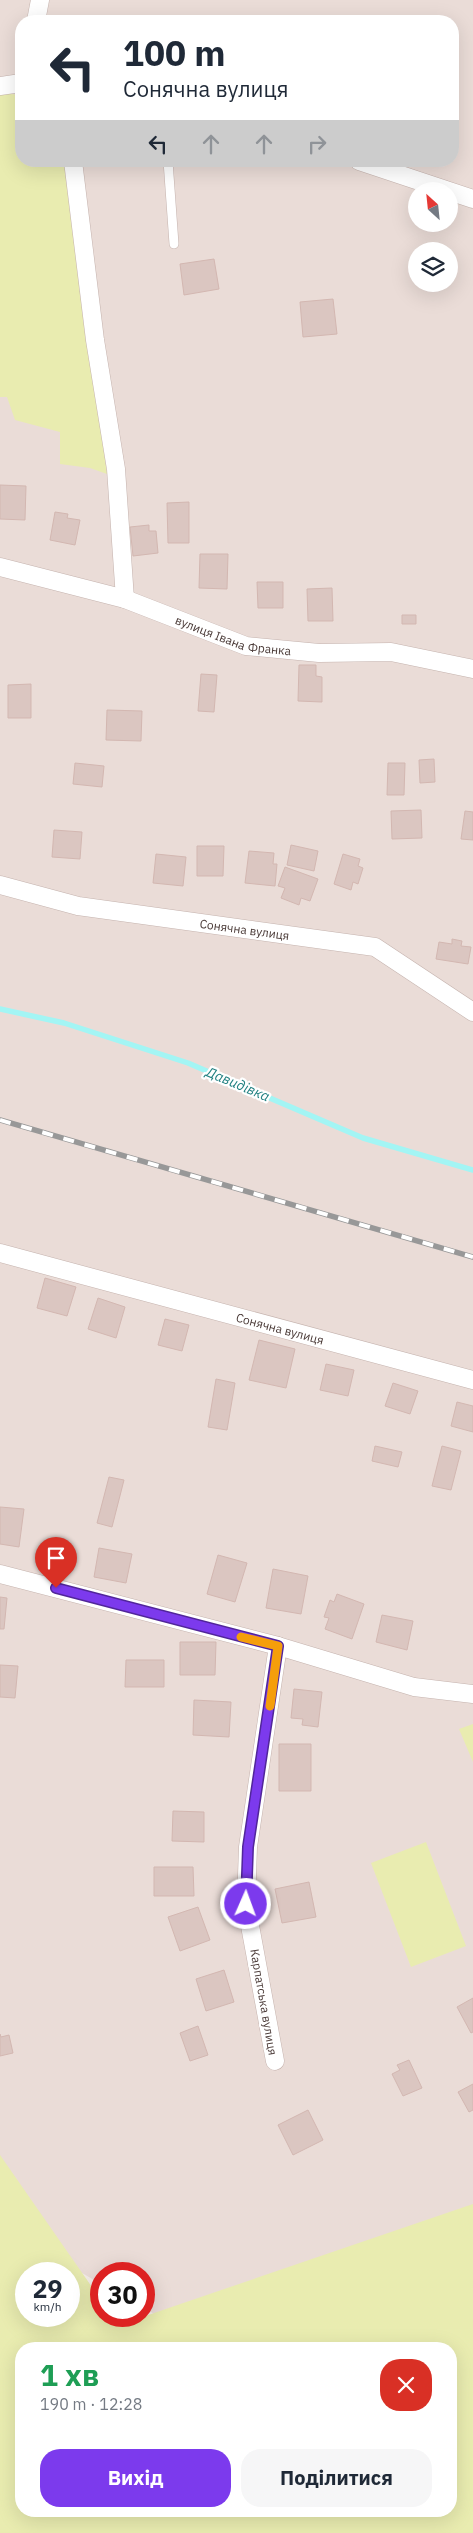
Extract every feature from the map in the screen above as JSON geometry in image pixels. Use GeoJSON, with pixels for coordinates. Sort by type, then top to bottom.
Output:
{"type":"FeatureCollection","features":[{"type":"Feature","properties":{"kind":"street"},"geometry":{"type":"LineString","coordinates":[[37,15],[40,0]]}},
{"type":"Feature","properties":{"kind":"street"},"geometry":{"type":"LineString","coordinates":[[0,86],[15,83]]}},
{"type":"Feature","properties":{"kind":"street"},"geometry":{"type":"LineString","coordinates":[[74,167],[95,340],[116,469],[125,598]]}},
{"type":"Feature","properties":{"kind":"street"},"geometry":{"type":"LineString","coordinates":[[377,167],[473,199]]}},
{"type":"Feature","properties":{"kind":"street","name":"вулиця Івана Франка"},"geometry":{"type":"LineString","coordinates":[[0,567],[125,598],[246,646],[319,653],[391,652],[473,669]]}},
{"type":"Feature","properties":{"kind":"street","name":"Сонячна вулиця"},"geometry":{"type":"LineString","coordinates":[[0,885],[78,906],[376,947],[473,1012]]}},
{"type":"Feature","properties":{"kind":"street","name":"Сонячна вулиця"},"geometry":{"type":"LineString","coordinates":[[0,1253],[473,1380]]}},
{"type":"Feature","properties":{"kind":"street"},"geometry":{"type":"LineString","coordinates":[[0,1574],[278,1646],[414,1687],[473,1694]]}},
{"type":"Feature","properties":{"kind":"street","name":"Карпатська вулиця"},"geometry":{"type":"LineString","coordinates":[[275,2061],[246,1904],[248,1847],[278,1646]]}},
{"type":"Feature","properties":{"kind":"lane"},"geometry":{"type":"LineString","coordinates":[[168,167],[174,244]]}},
{"type":"Feature","properties":{"kind":"shaded area"},"geometry":{"type":"Polygon","coordinates":[[[0,0],[473,0],[473,2243],[192,2336],[155,2314],[155,2262],[90,2262],[90,2278],[80,2272],[80,2262],[63,2262],[9,2231],[0,2207],[0,0]]]}},
{"type":"Feature","properties":{"kind":"green space"},"geometry":{"type":"Polygon","coordinates":[[[0,93],[15,94],[15,167],[65,167],[107,474],[90,468],[60,464],[60,432],[15,420],[7,397],[0,397],[0,93]]]}},
{"type":"Feature","properties":{"kind":"green space"},"geometry":{"type":"Polygon","coordinates":[[[473,1724],[473,1762],[459,1729],[473,1724]]]}},
{"type":"Feature","properties":{"kind":"green space"},"geometry":{"type":"Polygon","coordinates":[[[426,1842],[466,1946],[411,1967],[371,1863],[426,1842]]]}},
{"type":"Feature","properties":{"kind":"green space"},"geometry":{"type":"Polygon","coordinates":[[[0,2155],[75,2262],[15,2262],[15,2327],[80,2327],[80,2270],[90,2284],[90,2327],[155,2327],[155,2313],[473,2204],[473,2533],[0,2533],[0,2155]]]}},
{"type":"Feature","properties":{"kind":"building"},"geometry":{"type":"Polygon","coordinates":[[[214,259],[219,289],[184,295],[180,264],[214,259]]]}},
{"type":"Feature","properties":{"kind":"building"},"geometry":{"type":"Polygon","coordinates":[[[333,299],[337,334],[303,337],[300,302],[333,299]]]}},
{"type":"Feature","properties":{"kind":"building"},"geometry":{"type":"Polygon","coordinates":[[[0,485],[26,486],[25,520],[0,519],[0,485]]]}},
{"type":"Feature","properties":{"kind":"building"},"geometry":{"type":"Polygon","coordinates":[[[189,502],[189,543],[168,543],[167,503],[189,502]]]}},
{"type":"Feature","properties":{"kind":"building"},"geometry":{"type":"Polygon","coordinates":[[[55,512],[68,514],[67,518],[80,520],[75,545],[50,540],[55,512]]]}},
{"type":"Feature","properties":{"kind":"building"},"geometry":{"type":"Polygon","coordinates":[[[149,525],[149,531],[156,531],[158,553],[133,556],[130,527],[149,525]]]}},
{"type":"Feature","properties":{"kind":"building"},"geometry":{"type":"Polygon","coordinates":[[[200,554],[228,554],[227,589],[199,588],[200,554]]]}},
{"type":"Feature","properties":{"kind":"building"},"geometry":{"type":"Polygon","coordinates":[[[257,582],[283,582],[283,608],[258,608],[257,582]]]}},
{"type":"Feature","properties":{"kind":"building"},"geometry":{"type":"Polygon","coordinates":[[[332,588],[333,621],[308,621],[307,589],[332,588]]]}},
{"type":"Feature","properties":{"kind":"building"},"geometry":{"type":"Polygon","coordinates":[[[402,615],[416,615],[416,624],[402,624],[402,615]]]}},
{"type":"Feature","properties":{"kind":"building"},"geometry":{"type":"Polygon","coordinates":[[[299,665],[316,665],[316,676],[322,677],[322,702],[298,701],[299,665]]]}},
{"type":"Feature","properties":{"kind":"building"},"geometry":{"type":"Polygon","coordinates":[[[201,674],[217,675],[214,712],[198,711],[201,674]]]}},
{"type":"Feature","properties":{"kind":"building"},"geometry":{"type":"Polygon","coordinates":[[[31,684],[31,718],[8,718],[8,685],[31,684]]]}},
{"type":"Feature","properties":{"kind":"building"},"geometry":{"type":"Polygon","coordinates":[[[107,710],[142,711],[141,741],[106,740],[107,710]]]}},
{"type":"Feature","properties":{"kind":"building"},"geometry":{"type":"Polygon","coordinates":[[[434,759],[435,782],[420,783],[419,760],[434,759]]]}},
{"type":"Feature","properties":{"kind":"building"},"geometry":{"type":"Polygon","coordinates":[[[75,763],[104,766],[102,787],[73,784],[75,763]]]}},
{"type":"Feature","properties":{"kind":"building"},"geometry":{"type":"Polygon","coordinates":[[[388,763],[405,763],[404,795],[387,795],[388,763]]]}},
{"type":"Feature","properties":{"kind":"building"},"geometry":{"type":"Polygon","coordinates":[[[421,810],[422,838],[392,839],[391,811],[421,810]]]}},
{"type":"Feature","properties":{"kind":"building"},"geometry":{"type":"Polygon","coordinates":[[[465,811],[473,812],[473,840],[461,839],[465,811]]]}},
{"type":"Feature","properties":{"kind":"building"},"geometry":{"type":"Polygon","coordinates":[[[54,830],[82,832],[80,859],[52,857],[54,830]]]}},
{"type":"Feature","properties":{"kind":"building"},"geometry":{"type":"Polygon","coordinates":[[[291,845],[318,851],[314,871],[287,865],[291,845]]]}},
{"type":"Feature","properties":{"kind":"building"},"geometry":{"type":"Polygon","coordinates":[[[197,846],[224,846],[223,876],[197,876],[197,846]]]}},
{"type":"Feature","properties":{"kind":"building"},"geometry":{"type":"Polygon","coordinates":[[[249,851],[274,853],[273,864],[277,864],[275,886],[245,883],[249,851]]]}},
{"type":"Feature","properties":{"kind":"building"},"geometry":{"type":"Polygon","coordinates":[[[156,854],[186,857],[183,886],[153,883],[156,854]]]}},
{"type":"Feature","properties":{"kind":"building"},"geometry":{"type":"Polygon","coordinates":[[[343,854],[360,859],[358,866],[363,868],[358,884],[353,882],[351,890],[334,884],[343,854]]]}},
{"type":"Feature","properties":{"kind":"building"},"geometry":{"type":"Polygon","coordinates":[[[285,867],[318,879],[310,901],[301,898],[299,905],[281,898],[285,888],[278,886],[285,867]]]}},
{"type":"Feature","properties":{"kind":"building"},"geometry":{"type":"Polygon","coordinates":[[[452,939],[462,941],[461,946],[471,947],[468,964],[436,959],[439,942],[452,944],[452,939]]]}},
{"type":"Feature","properties":{"kind":"building"},"geometry":{"type":"Polygon","coordinates":[[[45,1278],[76,1287],[67,1316],[37,1308],[45,1278]]]}},
{"type":"Feature","properties":{"kind":"building"},"geometry":{"type":"Polygon","coordinates":[[[98,1298],[125,1307],[116,1338],[88,1329],[98,1298]]]}},
{"type":"Feature","properties":{"kind":"building"},"geometry":{"type":"Polygon","coordinates":[[[165,1319],[189,1325],[182,1351],[158,1345],[165,1319]]]}},
{"type":"Feature","properties":{"kind":"building"},"geometry":{"type":"Polygon","coordinates":[[[259,1340],[295,1349],[286,1388],[249,1380],[259,1340]]]}},
{"type":"Feature","properties":{"kind":"building"},"geometry":{"type":"Polygon","coordinates":[[[326,1364],[354,1370],[348,1396],[320,1390],[326,1364]]]}},
{"type":"Feature","properties":{"kind":"building"},"geometry":{"type":"Polygon","coordinates":[[[216,1379],[235,1383],[227,1430],[208,1427],[216,1379]]]}},
{"type":"Feature","properties":{"kind":"building"},"geometry":{"type":"Polygon","coordinates":[[[393,1383],[418,1391],[410,1414],[385,1406],[393,1383]]]}},
{"type":"Feature","properties":{"kind":"building"},"geometry":{"type":"Polygon","coordinates":[[[457,1402],[473,1406],[473,1432],[451,1426],[457,1402]]]}},
{"type":"Feature","properties":{"kind":"building"},"geometry":{"type":"Polygon","coordinates":[[[375,1446],[402,1452],[398,1467],[372,1461],[375,1446]]]}},
{"type":"Feature","properties":{"kind":"building"},"geometry":{"type":"Polygon","coordinates":[[[442,1446],[461,1451],[451,1490],[432,1486],[442,1446]]]}},
{"type":"Feature","properties":{"kind":"building"},"geometry":{"type":"Polygon","coordinates":[[[109,1477],[124,1480],[112,1527],[97,1523],[109,1477]]]}},
{"type":"Feature","properties":{"kind":"building"},"geometry":{"type":"Polygon","coordinates":[[[0,1507],[24,1509],[19,1547],[0,1544],[0,1507]]]}},
{"type":"Feature","properties":{"kind":"building"},"geometry":{"type":"Polygon","coordinates":[[[99,1548],[132,1554],[126,1583],[94,1577],[99,1548]]]}},
{"type":"Feature","properties":{"kind":"building"},"geometry":{"type":"Polygon","coordinates":[[[218,1555],[247,1563],[235,1602],[207,1594],[218,1555]]]}},
{"type":"Feature","properties":{"kind":"building"},"geometry":{"type":"Polygon","coordinates":[[[273,1569],[308,1576],[301,1614],[266,1608],[273,1569]]]}},
{"type":"Feature","properties":{"kind":"building"},"geometry":{"type":"Polygon","coordinates":[[[337,1594],[364,1604],[352,1639],[325,1629],[329,1618],[324,1617],[330,1600],[334,1602],[337,1594]]]}},
{"type":"Feature","properties":{"kind":"building"},"geometry":{"type":"Polygon","coordinates":[[[0,1597],[7,1598],[4,1629],[0,1629],[0,1597]]]}},
{"type":"Feature","properties":{"kind":"building"},"geometry":{"type":"Polygon","coordinates":[[[382,1615],[413,1621],[407,1650],[376,1642],[382,1615]]]}},
{"type":"Feature","properties":{"kind":"building"},"geometry":{"type":"Polygon","coordinates":[[[180,1642],[216,1642],[215,1675],[180,1675],[180,1642]]]}},
{"type":"Feature","properties":{"kind":"building"},"geometry":{"type":"Polygon","coordinates":[[[126,1660],[164,1660],[164,1687],[125,1687],[126,1660]]]}},
{"type":"Feature","properties":{"kind":"building"},"geometry":{"type":"Polygon","coordinates":[[[0,1665],[18,1666],[15,1698],[0,1697],[0,1665]]]}},
{"type":"Feature","properties":{"kind":"building"},"geometry":{"type":"Polygon","coordinates":[[[294,1689],[322,1692],[318,1727],[302,1725],[303,1719],[291,1718],[294,1689]]]}},
{"type":"Feature","properties":{"kind":"building"},"geometry":{"type":"Polygon","coordinates":[[[194,1700],[231,1702],[229,1737],[193,1735],[194,1700]]]}},
{"type":"Feature","properties":{"kind":"building"},"geometry":{"type":"Polygon","coordinates":[[[279,1744],[311,1744],[311,1791],[279,1791],[279,1744]]]}},
{"type":"Feature","properties":{"kind":"building"},"geometry":{"type":"Polygon","coordinates":[[[173,1811],[204,1812],[204,1842],[172,1841],[173,1811]]]}},
{"type":"Feature","properties":{"kind":"building"},"geometry":{"type":"Polygon","coordinates":[[[154,1867],[193,1867],[194,1896],[154,1896],[154,1867]]]}},
{"type":"Feature","properties":{"kind":"building"},"geometry":{"type":"Polygon","coordinates":[[[309,1882],[316,1917],[282,1923],[275,1889],[309,1882]]]}},
{"type":"Feature","properties":{"kind":"building"},"geometry":{"type":"Polygon","coordinates":[[[198,1907],[210,1940],[180,1951],[168,1917],[198,1907]]]}},
{"type":"Feature","properties":{"kind":"building"},"geometry":{"type":"Polygon","coordinates":[[[224,1970],[234,2002],[206,2011],[196,1979],[224,1970]]]}},
{"type":"Feature","properties":{"kind":"building"},"geometry":{"type":"Polygon","coordinates":[[[473,1998],[473,2032],[471,2033],[457,2007],[473,1998]]]}},
{"type":"Feature","properties":{"kind":"building"},"geometry":{"type":"Polygon","coordinates":[[[198,2026],[208,2055],[190,2061],[180,2033],[198,2026]]]}},
{"type":"Feature","properties":{"kind":"building"},"geometry":{"type":"Polygon","coordinates":[[[0,2034],[1,2037],[9,2035],[13,2053],[0,2056],[0,2034]]]}},
{"type":"Feature","properties":{"kind":"building"},"geometry":{"type":"Polygon","coordinates":[[[409,2060],[422,2088],[403,2096],[392,2074],[400,2070],[397,2065],[409,2060]]]}},
{"type":"Feature","properties":{"kind":"building"},"geometry":{"type":"Polygon","coordinates":[[[473,2084],[473,2110],[469,2112],[458,2092],[473,2084]]]}},
{"type":"Feature","properties":{"kind":"building"},"geometry":{"type":"Polygon","coordinates":[[[308,2110],[323,2140],[293,2155],[278,2125],[308,2110]]]}},
{"type":"Feature","properties":{"kind":"waterway","name":"Давидівка"},"geometry":{"type":"LineString","coordinates":[[0,1009],[64,1023],[188,1063],[363,1138],[473,1170]]}},
{"type":"Feature","properties":{"kind":"railway"},"geometry":{"type":"LineString","coordinates":[[0,1120],[473,1257]]}},
{"type":"Feature","properties":{"kind":"slow traffic"},"geometry":{"type":"LineString","coordinates":[[241,1637],[278,1646],[270,1706]]}},
{"type":"Feature","properties":{"kind":"route"},"geometry":{"type":"LineString","coordinates":[[56,1588],[278,1646],[248,1847],[246,1904]]}}]}
